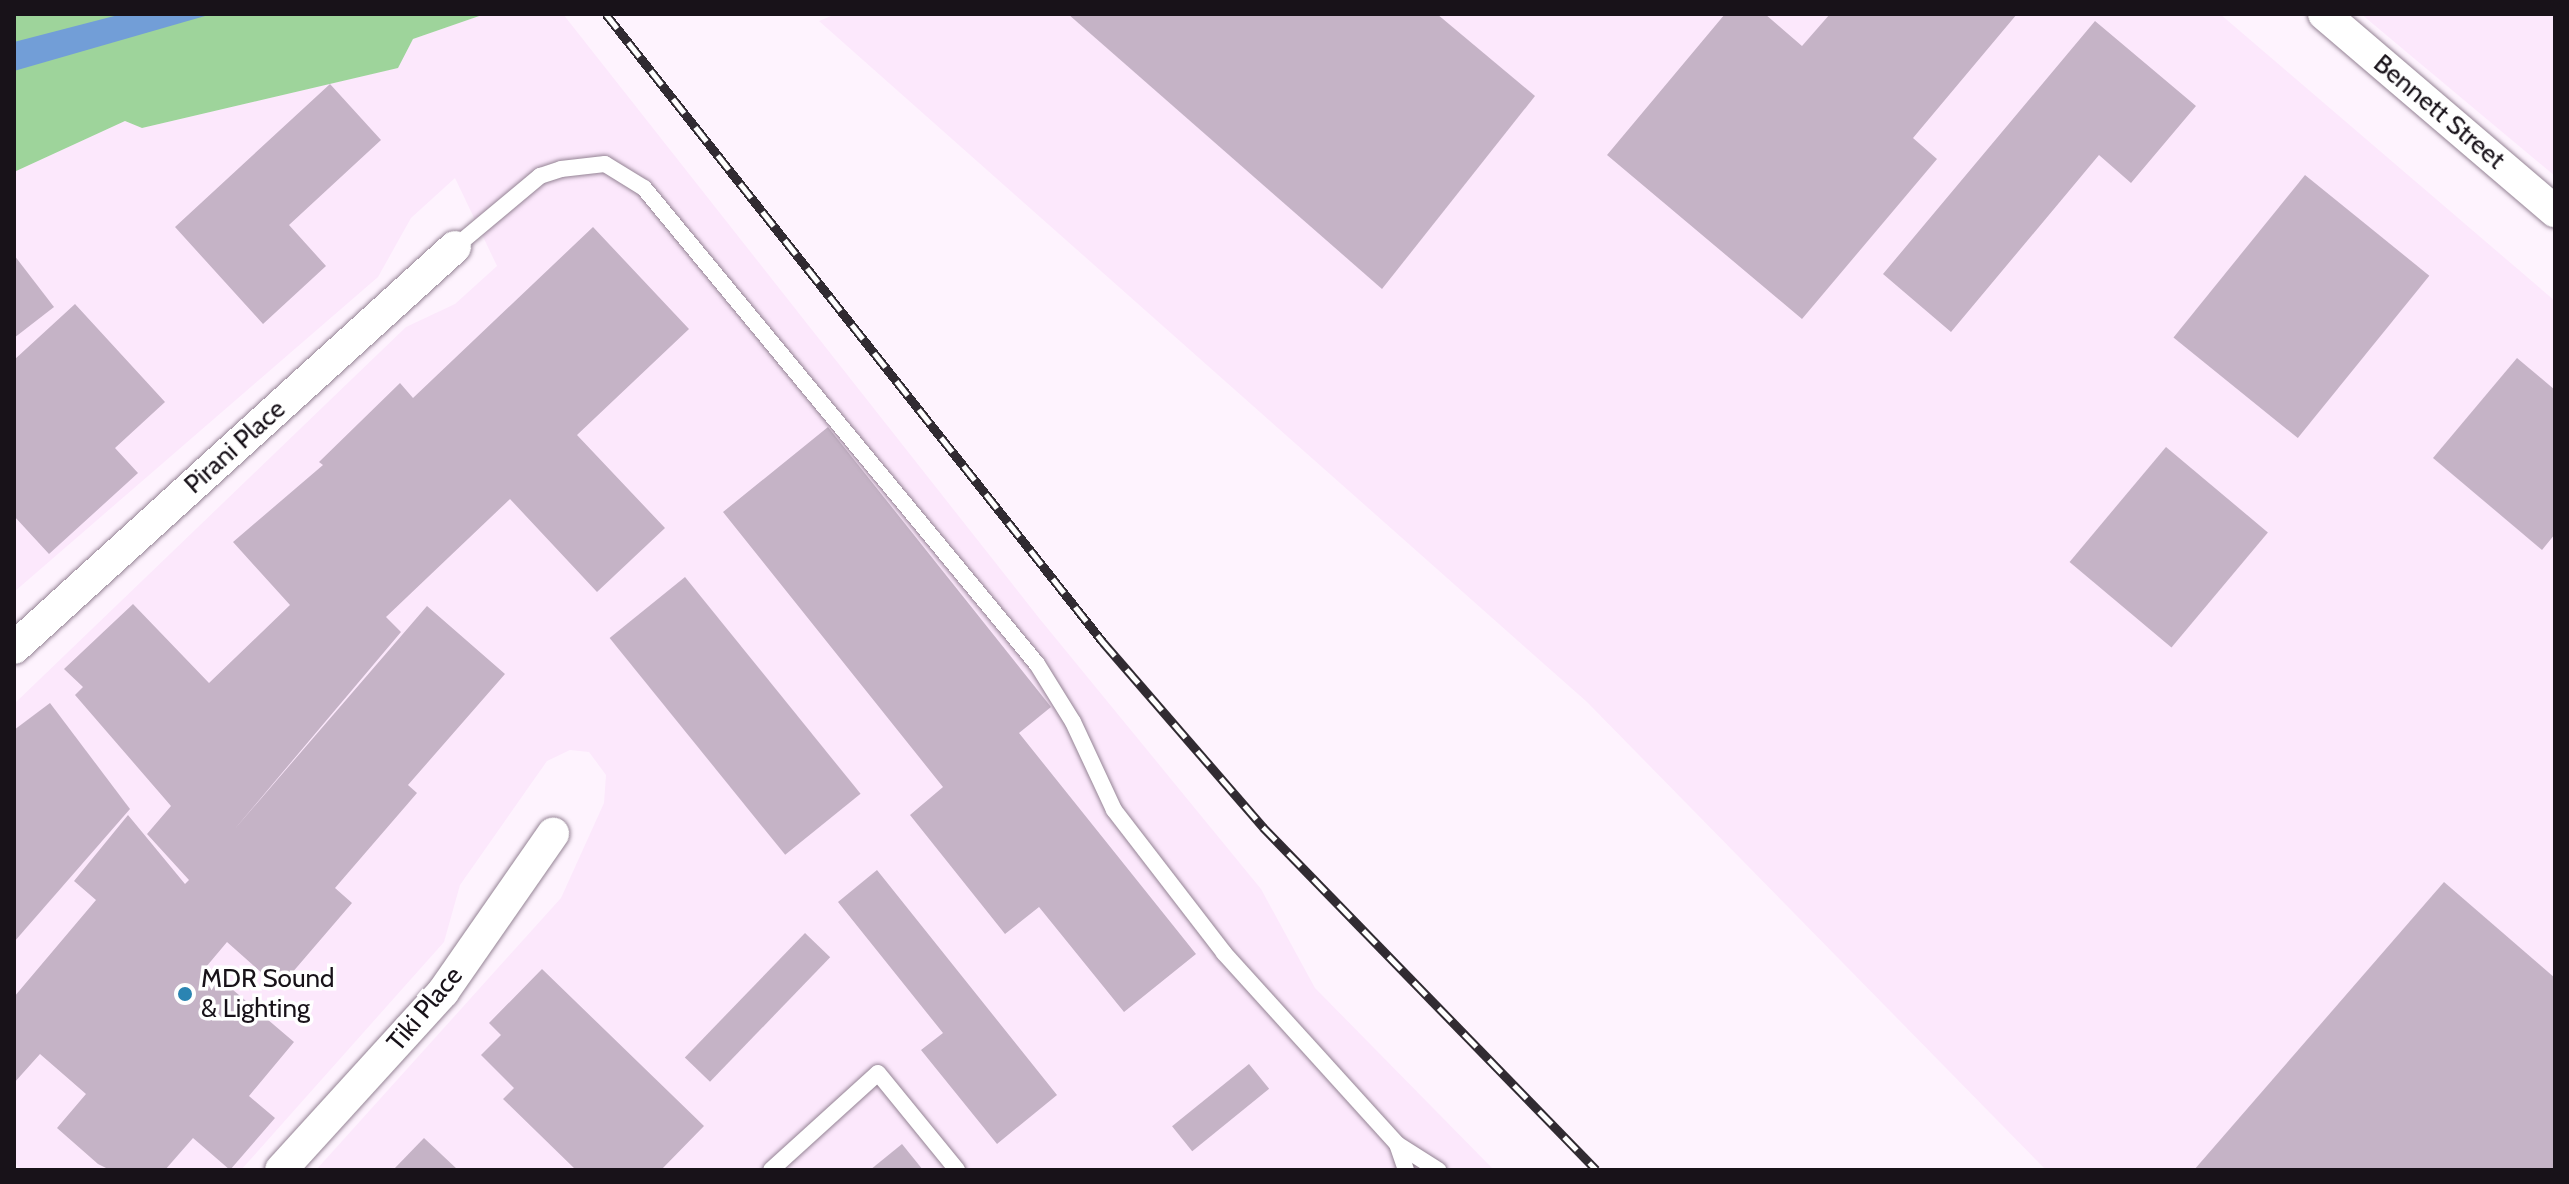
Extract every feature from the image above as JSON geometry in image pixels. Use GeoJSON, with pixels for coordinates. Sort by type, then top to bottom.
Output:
{"type":"FeatureCollection","features":[{"type":"Feature","properties":{"kind":"street","name":"Bennett Street"},"geometry":{"type":"LineString","coordinates":[[2324,14],[2555,211]]}},
{"type":"Feature","properties":{"kind":"street","name":"Pirani Place"},"geometry":{"type":"LineString","coordinates":[[14,648],[455,247]]}},
{"type":"Feature","properties":{"kind":"street","name":"Tiki Place"},"geometry":{"type":"LineString","coordinates":[[281,1170],[443,992],[553,834]]}},
{"type":"Feature","properties":{"kind":"lane"},"geometry":{"type":"LineString","coordinates":[[455,247],[540,176],[561,169],[605,164],[644,188],[1037,664],[1073,722],[1114,810],[1224,953],[1397,1144],[1438,1170]]}},
{"type":"Feature","properties":{"kind":"lane"},"geometry":{"type":"LineString","coordinates":[[771,1170],[878,1073],[957,1170]]}},
{"type":"Feature","properties":{"kind":"lane"},"geometry":{"type":"LineString","coordinates":[[1397,1144],[1406,1170]]}},
{"type":"Feature","properties":{"kind":"shaded area"},"geometry":{"type":"Polygon","coordinates":[[[485,14],[563,14],[1039,618],[1261,889],[1315,988],[1494,1170],[316,1170],[561,898],[604,803],[606,775],[589,752],[570,750],[547,761],[460,885],[444,942],[241,1170],[21,1170],[14,1161],[14,704],[406,327],[455,304],[497,266],[455,178],[411,218],[378,277],[14,592],[14,172],[125,121],[142,128],[397,68],[413,39],[485,14]]]}},
{"type":"Feature","properties":{"kind":"shaded area"},"geometry":{"type":"Polygon","coordinates":[[[836,14],[2220,14],[2555,301],[2555,1170],[2046,1170],[1587,702],[819,21],[836,14]]]}},
{"type":"Feature","properties":{"kind":"shaded area"},"geometry":{"type":"Polygon","coordinates":[[[2361,14],[2555,14],[2555,176],[2361,14]]]}},
{"type":"Feature","properties":{"kind":"green space"},"geometry":{"type":"Polygon","coordinates":[[[14,14],[485,14],[413,39],[398,68],[142,128],[125,121],[14,172],[14,14]]]}},
{"type":"Feature","properties":{"kind":"water"},"geometry":{"type":"Polygon","coordinates":[[[122,14],[212,14],[14,71],[14,42],[122,14]]]}},
{"type":"Feature","properties":{"kind":"building"},"geometry":{"type":"Polygon","coordinates":[[[1068,14],[1437,14],[1535,96],[1382,289],[1068,14]]]}},
{"type":"Feature","properties":{"kind":"building"},"geometry":{"type":"Polygon","coordinates":[[[1725,14],[1765,14],[1802,46],[1830,14],[2017,14],[1913,138],[1937,159],[1802,319],[1607,155],[1725,14]]]}},
{"type":"Feature","properties":{"kind":"building"},"geometry":{"type":"Polygon","coordinates":[[[2095,21],[2196,106],[2131,183],[2099,155],[1951,332],[1883,274],[2095,21]]]}},
{"type":"Feature","properties":{"kind":"building"},"geometry":{"type":"Polygon","coordinates":[[[330,84],[381,140],[289,225],[326,266],[263,324],[175,227],[330,84]]]}},
{"type":"Feature","properties":{"kind":"building"},"geometry":{"type":"Polygon","coordinates":[[[2305,175],[2429,276],[2298,438],[2173,337],[2305,175]]]}},
{"type":"Feature","properties":{"kind":"building"},"geometry":{"type":"Polygon","coordinates":[[[593,227],[689,329],[577,435],[665,528],[597,592],[510,499],[386,617],[401,632],[233,831],[427,606],[505,674],[408,785],[417,793],[335,888],[352,903],[279,988],[227,942],[206,967],[294,1042],[249,1096],[275,1118],[230,1170],[193,1138],[165,1170],[110,1170],[98,1164],[57,1128],[86,1094],[40,1054],[14,1083],[14,997],[96,900],[74,881],[128,815],[185,884],[189,880],[147,834],[171,806],[75,695],[83,687],[64,669],[133,604],[209,683],[290,605],[233,542],[323,465],[319,462],[400,383],[413,398],[593,227]]]}},
{"type":"Feature","properties":{"kind":"building"},"geometry":{"type":"Polygon","coordinates":[[[14,255],[54,307],[14,338],[14,255]]]}},
{"type":"Feature","properties":{"kind":"building"},"geometry":{"type":"Polygon","coordinates":[[[75,304],[165,402],[115,448],[138,473],[49,554],[14,516],[14,360],[75,304]]]}},
{"type":"Feature","properties":{"kind":"building"},"geometry":{"type":"Polygon","coordinates":[[[2517,358],[2555,390],[2555,534],[2542,550],[2433,458],[2517,358]]]}},
{"type":"Feature","properties":{"kind":"building"},"geometry":{"type":"Polygon","coordinates":[[[828,427],[1051,707],[1019,733],[1196,954],[1124,1012],[1039,907],[1005,934],[910,815],[943,787],[723,512],[828,427]]]}},
{"type":"Feature","properties":{"kind":"building"},"geometry":{"type":"Polygon","coordinates":[[[2166,447],[2268,532],[2171,647],[2070,562],[2166,447]]]}},
{"type":"Feature","properties":{"kind":"building"},"geometry":{"type":"Polygon","coordinates":[[[685,577],[861,794],[785,855],[610,638],[685,577]]]}},
{"type":"Feature","properties":{"kind":"building"},"geometry":{"type":"Polygon","coordinates":[[[50,703],[130,809],[14,942],[14,730],[50,703]]]}},
{"type":"Feature","properties":{"kind":"building"},"geometry":{"type":"Polygon","coordinates":[[[877,870],[1057,1095],[997,1144],[921,1050],[943,1033],[838,902],[877,870]]]}},
{"type":"Feature","properties":{"kind":"building"},"geometry":{"type":"Polygon","coordinates":[[[2444,882],[2555,978],[2555,1170],[2194,1170],[2444,882]]]}},
{"type":"Feature","properties":{"kind":"building"},"geometry":{"type":"Polygon","coordinates":[[[805,933],[830,957],[710,1082],[685,1057],[805,933]]]}},
{"type":"Feature","properties":{"kind":"building"},"geometry":{"type":"Polygon","coordinates":[[[542,969],[704,1126],[661,1170],[576,1170],[503,1099],[514,1088],[481,1055],[501,1035],[489,1023],[542,969]]]}},
{"type":"Feature","properties":{"kind":"building"},"geometry":{"type":"Polygon","coordinates":[[[1249,1064],[1269,1089],[1192,1151],[1172,1126],[1249,1064]]]}},
{"type":"Feature","properties":{"kind":"building"},"geometry":{"type":"Polygon","coordinates":[[[424,1138],[458,1170],[393,1170],[424,1138]]]}},
{"type":"Feature","properties":{"kind":"building"},"geometry":{"type":"Polygon","coordinates":[[[902,1144],[923,1170],[870,1170],[902,1144]]]}},
{"type":"Feature","properties":{"kind":"railway"},"geometry":{"type":"LineString","coordinates":[[606,14],[1103,642],[1263,827],[1596,1170]]}},
{"type":"Feature","properties":{"kind":"place","name":"MDR Sound & Lighting"},"geometry":{"type":"Point","coordinates":[185,994]}}]}
